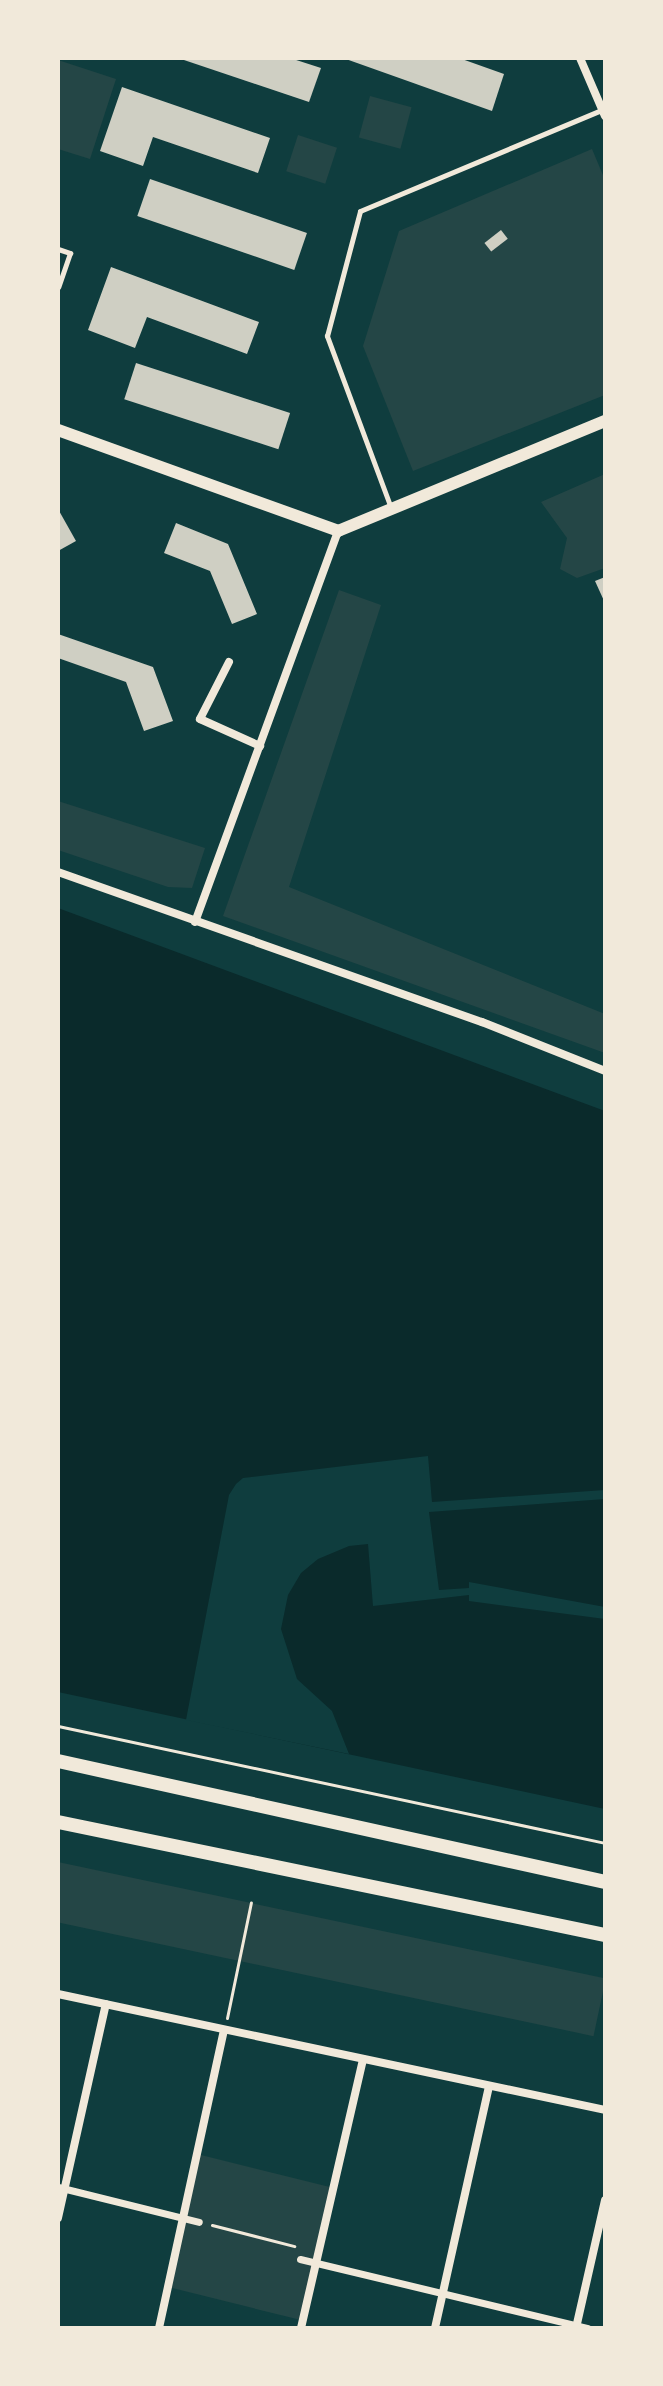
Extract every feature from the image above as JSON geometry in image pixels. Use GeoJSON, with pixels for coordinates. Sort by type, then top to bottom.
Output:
{"type":"FeatureCollection","features":[{"type":"Feature","properties":{"kind":"main road"},"geometry":{"type":"LineString","coordinates":[[58,1761],[605,1882]]}},
{"type":"Feature","properties":{"kind":"main road"},"geometry":{"type":"LineString","coordinates":[[58,1822],[605,1935]]}},
{"type":"Feature","properties":{"kind":"street"},"geometry":{"type":"LineString","coordinates":[[580,58],[604,113]]}},
{"type":"Feature","properties":{"kind":"street"},"geometry":{"type":"LineString","coordinates":[[58,430],[338,531],[605,421]]}},
{"type":"Feature","properties":{"kind":"street"},"geometry":{"type":"LineString","coordinates":[[195,922],[338,531]]}},
{"type":"Feature","properties":{"kind":"street"},"geometry":{"type":"LineString","coordinates":[[229,662],[200,719],[260,746]]}},
{"type":"Feature","properties":{"kind":"street"},"geometry":{"type":"LineString","coordinates":[[58,872],[482,1022],[605,1071]]}},
{"type":"Feature","properties":{"kind":"street"},"geometry":{"type":"LineString","coordinates":[[58,1994],[605,2110]]}},
{"type":"Feature","properties":{"kind":"street"},"geometry":{"type":"LineString","coordinates":[[58,2218],[61,2187],[106,2004]]}},
{"type":"Feature","properties":{"kind":"street"},"geometry":{"type":"LineString","coordinates":[[159,2328],[224,2030]]}},
{"type":"Feature","properties":{"kind":"street"},"geometry":{"type":"LineString","coordinates":[[301,2328],[363,2059]]}},
{"type":"Feature","properties":{"kind":"street"},"geometry":{"type":"LineString","coordinates":[[435,2328],[489,2086]]}},
{"type":"Feature","properties":{"kind":"street"},"geometry":{"type":"LineString","coordinates":[[61,2187],[199,2222]]}},
{"type":"Feature","properties":{"kind":"street"},"geometry":{"type":"LineString","coordinates":[[576,2327],[605,2200]]}},
{"type":"Feature","properties":{"kind":"street"},"geometry":{"type":"LineString","coordinates":[[300,2259],[588,2328]]}},
{"type":"Feature","properties":{"kind":"lane"},"geometry":{"type":"LineString","coordinates":[[391,509],[327,336],[360,211],[604,113]]}},
{"type":"Feature","properties":{"kind":"lane"},"geometry":{"type":"LineString","coordinates":[[58,249],[70,253],[58,287]]}},
{"type":"Feature","properties":{"kind":"path"},"geometry":{"type":"LineString","coordinates":[[58,1726],[605,1843]]}},
{"type":"Feature","properties":{"kind":"path"},"geometry":{"type":"LineString","coordinates":[[224,2030],[251,1902]]}},
{"type":"Feature","properties":{"kind":"path"},"geometry":{"type":"LineString","coordinates":[[199,2222],[303,2249],[300,2259]]}},
{"type":"Feature","properties":{"kind":"shaded area"},"geometry":{"type":"Polygon","coordinates":[[[58,60],[116,79],[90,159],[58,149],[58,60]]]}},
{"type":"Feature","properties":{"kind":"shaded area"},"geometry":{"type":"Polygon","coordinates":[[[370,96],[412,107],[400,149],[359,138],[370,96]]]}},
{"type":"Feature","properties":{"kind":"shaded area"},"geometry":{"type":"Polygon","coordinates":[[[298,135],[337,148],[325,184],[286,171],[298,135]]]}},
{"type":"Feature","properties":{"kind":"shaded area"},"geometry":{"type":"Polygon","coordinates":[[[592,149],[605,180],[605,395],[413,471],[363,346],[399,231],[592,149]]]}},
{"type":"Feature","properties":{"kind":"shaded area"},"geometry":{"type":"Polygon","coordinates":[[[605,474],[605,568],[577,578],[560,569],[567,538],[541,502],[605,474]]]}},
{"type":"Feature","properties":{"kind":"shaded area"},"geometry":{"type":"Polygon","coordinates":[[[339,590],[381,605],[289,887],[605,1014],[605,1053],[223,916],[339,590]]]}},
{"type":"Feature","properties":{"kind":"shaded area"},"geometry":{"type":"Polygon","coordinates":[[[58,801],[205,848],[192,888],[168,887],[58,850],[58,801]]]}},
{"type":"Feature","properties":{"kind":"shaded area"},"geometry":{"type":"Polygon","coordinates":[[[58,908],[605,1111],[605,1809],[58,1692],[58,908]]]}},
{"type":"Feature","properties":{"kind":"shaded area"},"geometry":{"type":"Polygon","coordinates":[[[58,1862],[605,1978],[593,2036],[58,1922],[58,1862]]]}},
{"type":"Feature","properties":{"kind":"shaded area"},"geometry":{"type":"Polygon","coordinates":[[[197,2154],[334,2188],[301,2320],[164,2286],[197,2154]]]}},
{"type":"Feature","properties":{"kind":"pier"},"geometry":{"type":"Polygon","coordinates":[[[428,1456],[432,1502],[605,1490],[605,1499],[429,1512],[439,1590],[469,1588],[469,1582],[605,1607],[605,1619],[469,1601],[469,1595],[373,1606],[368,1544],[349,1546],[318,1559],[301,1573],[288,1595],[281,1629],[297,1679],[332,1711],[349,1754],[186,1720],[229,1495],[236,1484],[243,1478],[428,1456]]]}},
{"type":"Feature","properties":{"kind":"building"},"geometry":{"type":"Polygon","coordinates":[[[178,58],[290,58],[321,68],[309,102],[178,58]]]}},
{"type":"Feature","properties":{"kind":"building"},"geometry":{"type":"Polygon","coordinates":[[[343,58],[459,58],[504,74],[492,111],[343,58]]]}},
{"type":"Feature","properties":{"kind":"building"},"geometry":{"type":"Polygon","coordinates":[[[122,87],[270,138],[258,173],[153,137],[143,166],[100,151],[122,87]]]}},
{"type":"Feature","properties":{"kind":"building"},"geometry":{"type":"Polygon","coordinates":[[[150,179],[307,233],[294,270],[137,216],[150,179]]]}},
{"type":"Feature","properties":{"kind":"building"},"geometry":{"type":"Polygon","coordinates":[[[501,230],[508,239],[491,252],[484,243],[501,230]]]}},
{"type":"Feature","properties":{"kind":"building"},"geometry":{"type":"Polygon","coordinates":[[[111,267],[259,322],[247,354],[147,317],[135,348],[88,330],[111,267]]]}},
{"type":"Feature","properties":{"kind":"building"},"geometry":{"type":"Polygon","coordinates":[[[136,363],[290,413],[278,449],[124,399],[136,363]]]}},
{"type":"Feature","properties":{"kind":"building"},"geometry":{"type":"Polygon","coordinates":[[[58,509],[76,541],[58,551],[58,509]]]}},
{"type":"Feature","properties":{"kind":"building"},"geometry":{"type":"Polygon","coordinates":[[[176,523],[228,544],[257,614],[232,624],[210,571],[164,553],[176,523]]]}},
{"type":"Feature","properties":{"kind":"building"},"geometry":{"type":"Polygon","coordinates":[[[605,577],[605,603],[595,581],[605,577]]]}},
{"type":"Feature","properties":{"kind":"building"},"geometry":{"type":"Polygon","coordinates":[[[58,634],[153,667],[173,721],[144,731],[126,682],[58,658],[58,634]]]}}]}
